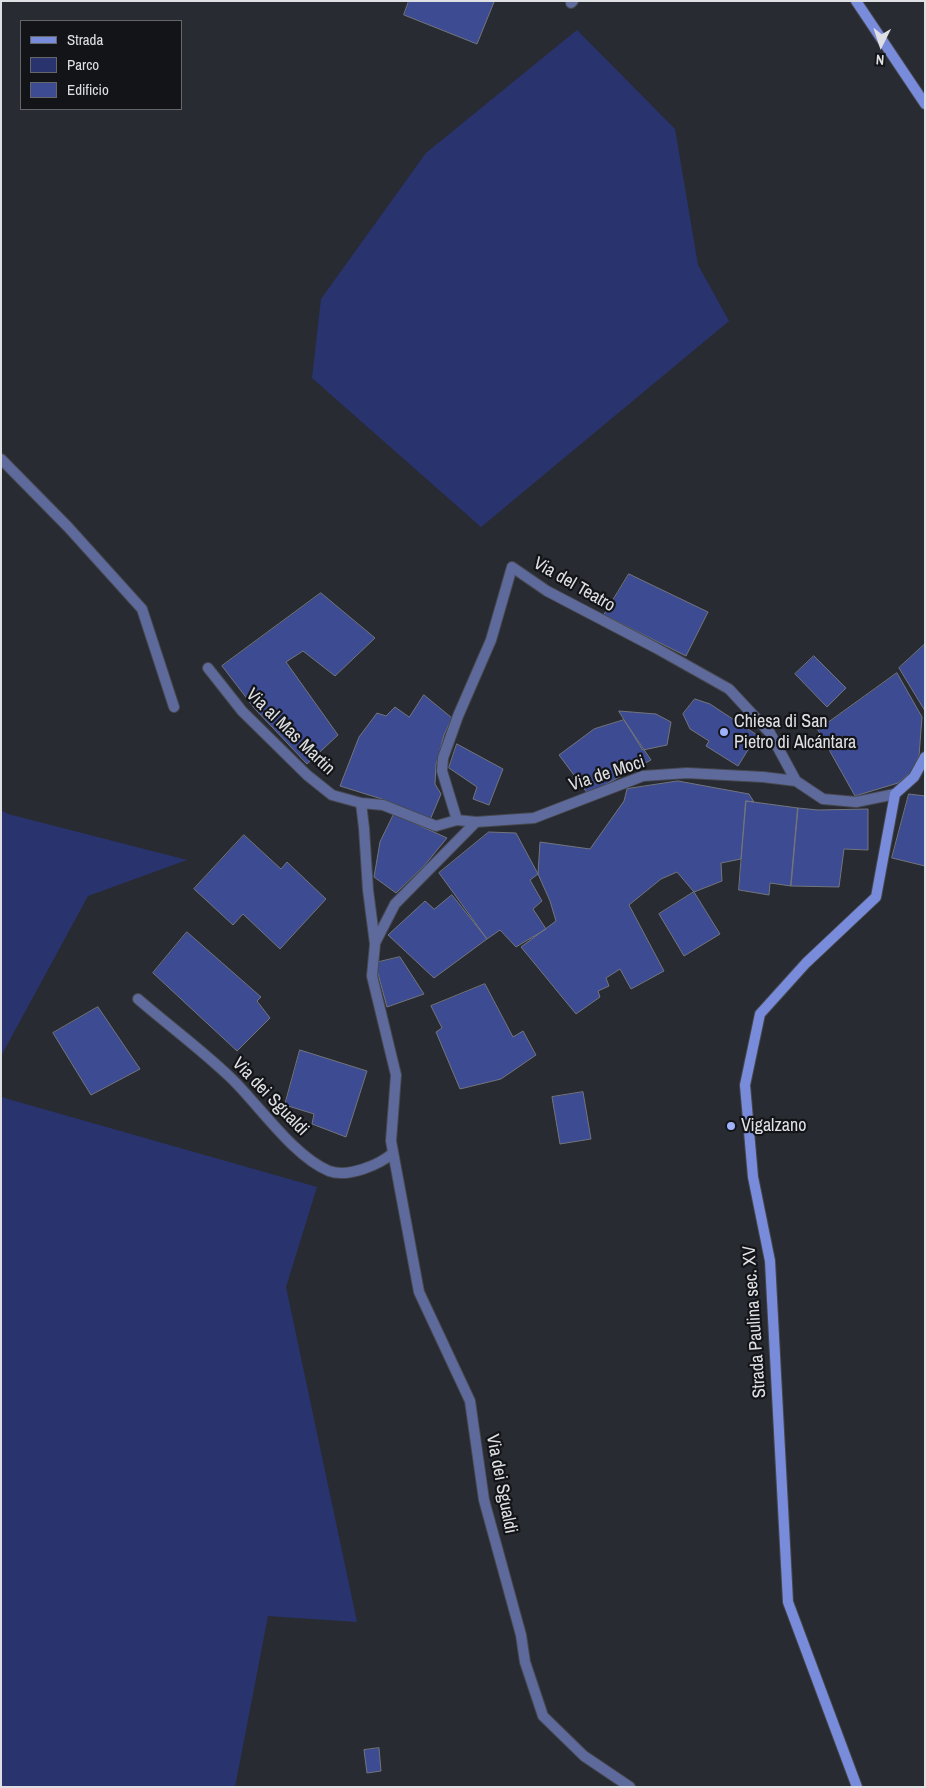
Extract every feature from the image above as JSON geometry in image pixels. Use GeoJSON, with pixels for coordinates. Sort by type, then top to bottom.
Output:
{"type":"FeatureCollection","features":[{"type":"Feature","properties":{"kind":"street"},"geometry":{"type":"LineString","coordinates":[[856,1],[925,104]]}},
{"type":"Feature","properties":{"kind":"street"},"geometry":{"type":"LineString","coordinates":[[1,459],[68,528],[142,609],[174,707]]}},
{"type":"Feature","properties":{"kind":"street","name":"Via del Teatro"},"geometry":{"type":"LineString","coordinates":[[456,820],[442,771],[443,758],[458,716],[491,640],[512,566],[547,592],[656,648],[729,689],[770,732],[796,781]]}},
{"type":"Feature","properties":{"kind":"street","name":"Via al Mas Martin"},"geometry":{"type":"LineString","coordinates":[[208,668],[242,711],[307,775],[332,795],[361,803],[384,805],[436,826],[456,820],[476,822]]}},
{"type":"Feature","properties":{"kind":"street"},"geometry":{"type":"LineString","coordinates":[[895,794],[922,770],[925,757]]}},
{"type":"Feature","properties":{"kind":"street","name":"Via de Moci"},"geometry":{"type":"LineString","coordinates":[[476,822],[534,818],[643,776],[687,773],[763,776],[796,781],[823,799],[856,802],[895,794]]}},
{"type":"Feature","properties":{"kind":"street","name":"Strada Paulina sec. XV"},"geometry":{"type":"LineString","coordinates":[[857,1787],[788,1602],[770,1261],[753,1177],[745,1085],[760,1014],[806,964],[876,897],[895,794]]}},
{"type":"Feature","properties":{"kind":"street","name":"Via dei Sgualdi"},"geometry":{"type":"LineString","coordinates":[[361,803],[368,890],[375,944],[372,976],[396,1075],[391,1141],[392,1153],[419,1292],[470,1401],[484,1500],[521,1635],[525,1662],[543,1716],[584,1756],[630,1787]]}},
{"type":"Feature","properties":{"kind":"street","name":"Via dei Sgualdi"},"geometry":{"type":"LineString","coordinates":[[375,944],[395,904],[476,822]]}},
{"type":"Feature","properties":{"kind":"street","name":"Via dei Sgualdi"},"geometry":{"type":"LineString","coordinates":[[138,999],[230,1077],[303,1155],[316,1163],[330,1171],[346,1173],[383,1161],[392,1153]]}},
{"type":"Feature","properties":{"kind":"green space"},"geometry":{"type":"Polygon","coordinates":[[[577,30],[675,129],[698,265],[729,321],[481,527],[312,378],[321,299],[426,153],[577,30]]]}},
{"type":"Feature","properties":{"kind":"green space"},"geometry":{"type":"Polygon","coordinates":[[[1,810],[8,814],[187,860],[88,896],[1,1056],[1,810]]]}},
{"type":"Feature","properties":{"kind":"green space"},"geometry":{"type":"Polygon","coordinates":[[[1,1097],[317,1187],[286,1287],[357,1622],[268,1616],[235,1787],[1,1787],[1,1097]]]}},
{"type":"Feature","properties":{"kind":"building"},"geometry":{"type":"Polygon","coordinates":[[[409,1],[494,2],[477,44],[404,15],[409,1]]]}},
{"type":"Feature","properties":{"kind":"building"},"geometry":{"type":"Polygon","coordinates":[[[629,574],[708,612],[686,656],[604,615],[629,574]]]}},
{"type":"Feature","properties":{"kind":"building"},"geometry":{"type":"Polygon","coordinates":[[[321,593],[375,638],[335,676],[303,651],[286,662],[338,735],[307,764],[255,709],[222,666],[321,593]]]}},
{"type":"Feature","properties":{"kind":"building"},"geometry":{"type":"Polygon","coordinates":[[[925,644],[925,711],[899,668],[925,644]]]}},
{"type":"Feature","properties":{"kind":"building"},"geometry":{"type":"Polygon","coordinates":[[[814,656],[846,688],[827,707],[795,674],[814,656]]]}},
{"type":"Feature","properties":{"kind":"building"},"geometry":{"type":"Polygon","coordinates":[[[897,673],[922,717],[919,756],[911,772],[898,783],[855,796],[818,730],[897,673]]]}},
{"type":"Feature","properties":{"kind":"building"},"geometry":{"type":"Polygon","coordinates":[[[424,695],[452,718],[444,735],[436,765],[435,784],[441,794],[430,820],[385,800],[340,786],[359,737],[377,713],[386,716],[395,707],[409,717],[424,695]]]}},
{"type":"Feature","properties":{"kind":"building","name":"Chiesa di San Pietro di Alcántara"},"geometry":{"type":"Polygon","coordinates":[[[695,699],[710,704],[757,735],[738,766],[706,746],[709,741],[690,729],[683,714],[695,699]]]}},
{"type":"Feature","properties":{"kind":"building"},"geometry":{"type":"Polygon","coordinates":[[[619,711],[656,714],[671,722],[667,745],[643,750],[619,711]]]}},
{"type":"Feature","properties":{"kind":"building"},"geometry":{"type":"Polygon","coordinates":[[[624,720],[651,760],[588,794],[559,755],[594,729],[624,720]]]}},
{"type":"Feature","properties":{"kind":"building"},"geometry":{"type":"Polygon","coordinates":[[[457,744],[503,769],[489,805],[473,799],[477,787],[449,768],[457,744]]]}},
{"type":"Feature","properties":{"kind":"building"},"geometry":{"type":"Polygon","coordinates":[[[678,781],[749,794],[754,802],[746,801],[741,859],[721,863],[722,881],[694,892],[677,872],[661,879],[629,905],[664,971],[631,989],[620,969],[606,978],[609,986],[598,991],[600,997],[576,1014],[521,947],[556,921],[550,901],[538,874],[540,842],[590,849],[624,801],[627,789],[678,781]]]}},
{"type":"Feature","properties":{"kind":"building"},"geometry":{"type":"Polygon","coordinates":[[[909,794],[925,796],[925,866],[892,858],[909,794]]]}},
{"type":"Feature","properties":{"kind":"building"},"geometry":{"type":"Polygon","coordinates":[[[746,801],[798,808],[791,886],[770,883],[769,895],[739,890],[746,801]]]}},
{"type":"Feature","properties":{"kind":"building"},"geometry":{"type":"Polygon","coordinates":[[[798,808],[818,810],[868,809],[868,850],[844,849],[839,887],[791,886],[798,808]]]}},
{"type":"Feature","properties":{"kind":"building"},"geometry":{"type":"Polygon","coordinates":[[[394,814],[447,838],[424,866],[396,893],[374,877],[380,842],[394,814]]]}},
{"type":"Feature","properties":{"kind":"building"},"geometry":{"type":"Polygon","coordinates":[[[489,832],[516,833],[538,874],[530,880],[542,901],[533,909],[546,929],[516,947],[500,930],[487,939],[439,873],[489,832]]]}},
{"type":"Feature","properties":{"kind":"building"},"geometry":{"type":"Polygon","coordinates":[[[244,835],[281,869],[287,862],[326,899],[280,949],[243,914],[233,925],[194,889],[244,835]]]}},
{"type":"Feature","properties":{"kind":"building"},"geometry":{"type":"Polygon","coordinates":[[[694,892],[720,934],[684,956],[659,914],[694,892]]]}},
{"type":"Feature","properties":{"kind":"building"},"geometry":{"type":"Polygon","coordinates":[[[452,895],[487,939],[434,978],[388,935],[425,901],[434,909],[452,895]]]}},
{"type":"Feature","properties":{"kind":"building"},"geometry":{"type":"Polygon","coordinates":[[[187,932],[261,997],[257,1001],[270,1018],[237,1051],[153,973],[187,932]]]}},
{"type":"Feature","properties":{"kind":"building"},"geometry":{"type":"Polygon","coordinates":[[[400,957],[424,994],[387,1007],[375,963],[400,957]]]}},
{"type":"Feature","properties":{"kind":"building"},"geometry":{"type":"Polygon","coordinates":[[[485,984],[513,1037],[523,1031],[536,1055],[501,1079],[460,1089],[436,1032],[442,1028],[431,1006],[485,984]]]}},
{"type":"Feature","properties":{"kind":"building"},"geometry":{"type":"Polygon","coordinates":[[[98,1007],[140,1069],[91,1095],[53,1033],[98,1007]]]}},
{"type":"Feature","properties":{"kind":"building"},"geometry":{"type":"Polygon","coordinates":[[[300,1050],[367,1071],[346,1137],[312,1124],[314,1114],[285,1105],[300,1050]]]}},
{"type":"Feature","properties":{"kind":"building"},"geometry":{"type":"Polygon","coordinates":[[[583,1092],[591,1139],[560,1144],[552,1097],[583,1092]]]}},
{"type":"Feature","properties":{"kind":"building"},"geometry":{"type":"Polygon","coordinates":[[[379,1748],[381,1771],[367,1773],[364,1750],[379,1748]]]}},
{"type":"Feature","properties":{"kind":"place","name":"Chiesa di San Pietro di Alcántara"},"geometry":{"type":"Point","coordinates":[724,732]}},
{"type":"Feature","properties":{"kind":"place","name":"Vigalzano"},"geometry":{"type":"Point","coordinates":[731,1126]}}]}
